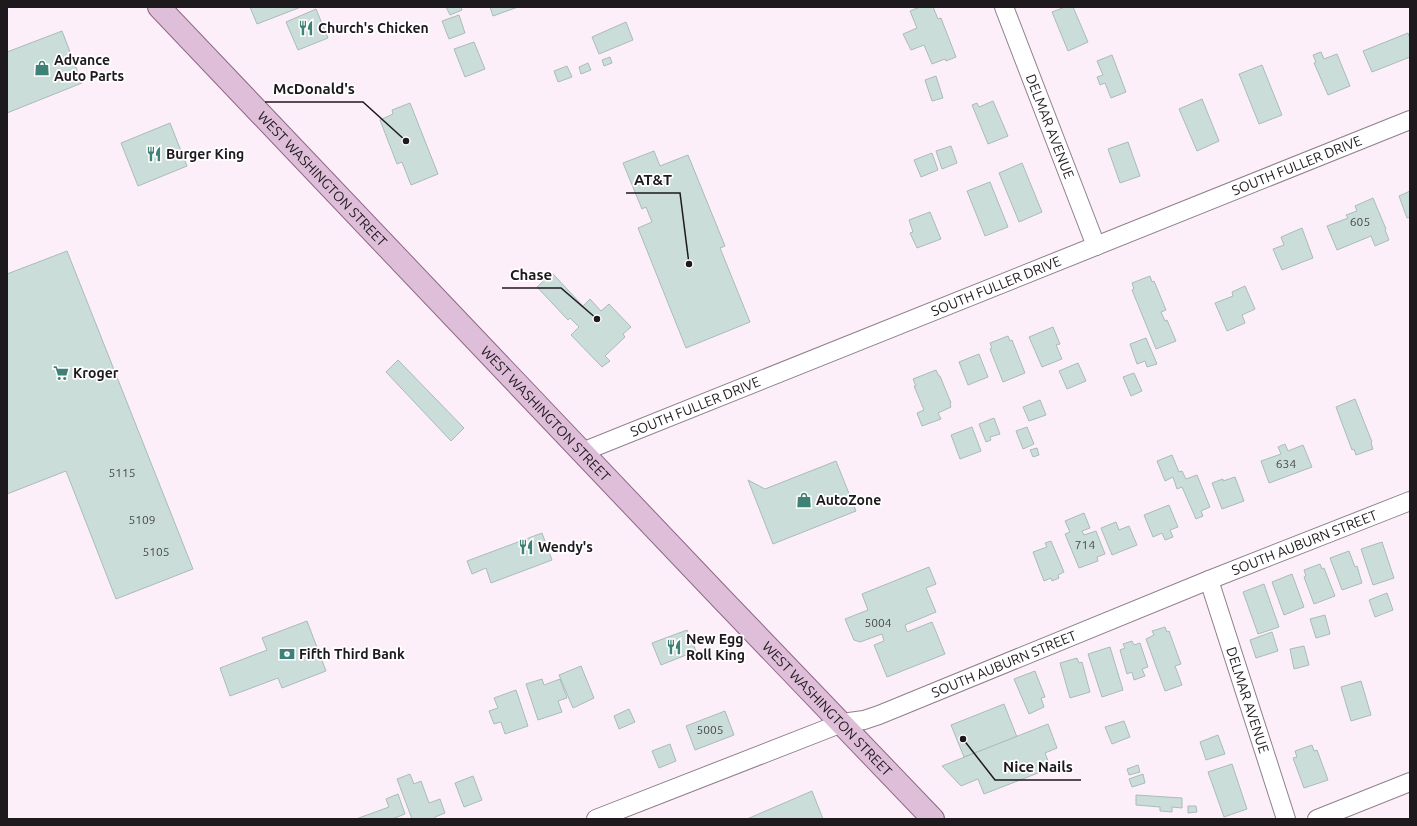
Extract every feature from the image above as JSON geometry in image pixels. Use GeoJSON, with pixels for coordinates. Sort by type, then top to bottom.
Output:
{"type":"FeatureCollection","features":[{"type":"Feature","properties":{"kind":"main road","name":"WEST WASHINGTON STREET"},"geometry":{"type":"LineString","coordinates":[[159,7],[933,819]]}},
{"type":"Feature","properties":{"kind":"street","name":"DELMAR AVENUE"},"geometry":{"type":"LineString","coordinates":[[1004,7],[1096,246]]}},
{"type":"Feature","properties":{"kind":"street","name":"SOUTH FULLER DRIVE"},"geometry":{"type":"LineString","coordinates":[[582,452],[1410,120]]}},
{"type":"Feature","properties":{"kind":"street","name":"SOUTH AUBURN STREET"},"geometry":{"type":"LineString","coordinates":[[596,819],[842,724],[864,720],[879,715],[1209,580],[1410,501]]}},
{"type":"Feature","properties":{"kind":"street","name":"DELMAR AVENUE"},"geometry":{"type":"LineString","coordinates":[[1209,580],[1286,819]]}},
{"type":"Feature","properties":{"kind":"street"},"geometry":{"type":"LineString","coordinates":[[1317,819],[1410,782]]}},
{"type":"Feature","properties":{"kind":"building"},"geometry":{"type":"Polygon","coordinates":[[[250,7],[301,7],[257,24],[250,7]]]}},
{"type":"Feature","properties":{"kind":"building"},"geometry":{"type":"Polygon","coordinates":[[[446,7],[461,7],[462,10],[450,15],[446,7]]]}},
{"type":"Feature","properties":{"kind":"building"},"geometry":{"type":"Polygon","coordinates":[[[490,7],[518,7],[493,16],[490,7]]]}},
{"type":"Feature","properties":{"kind":"building"},"geometry":{"type":"Polygon","coordinates":[[[920,7],[933,7],[938,19],[941,18],[956,57],[932,64],[924,45],[911,50],[903,34],[917,28],[910,11],[920,7]]]}},
{"type":"Feature","properties":{"kind":"building"},"geometry":{"type":"Polygon","coordinates":[[[1065,7],[1073,7],[1088,42],[1068,51],[1052,12],[1065,7]]]}},
{"type":"Feature","properties":{"kind":"building","name":"Church's Chicken"},"geometry":{"type":"Polygon","coordinates":[[[316,9],[328,38],[298,50],[286,22],[316,9]]]}},
{"type":"Feature","properties":{"kind":"building"},"geometry":{"type":"Polygon","coordinates":[[[459,15],[465,33],[449,39],[442,21],[459,15]]]}},
{"type":"Feature","properties":{"kind":"building"},"geometry":{"type":"Polygon","coordinates":[[[626,22],[633,40],[599,54],[592,37],[626,22]]]}},
{"type":"Feature","properties":{"kind":"building","name":"Advance Auto Parts"},"geometry":{"type":"Polygon","coordinates":[[[62,31],[82,83],[7,113],[7,52],[62,31]]]}},
{"type":"Feature","properties":{"kind":"building"},"geometry":{"type":"Polygon","coordinates":[[[1408,33],[1410,39],[1410,57],[1372,72],[1363,51],[1408,33]]]}},
{"type":"Feature","properties":{"kind":"building"},"geometry":{"type":"Polygon","coordinates":[[[474,42],[485,69],[465,77],[454,49],[474,42]]]}},
{"type":"Feature","properties":{"kind":"building"},"geometry":{"type":"Polygon","coordinates":[[[1321,52],[1324,59],[1337,54],[1350,86],[1328,95],[1314,63],[1316,62],[1313,55],[1321,52]]]}},
{"type":"Feature","properties":{"kind":"building"},"geometry":{"type":"Polygon","coordinates":[[[1112,55],[1126,92],[1111,98],[1105,83],[1100,85],[1097,77],[1103,75],[1097,61],[1112,55]]]}},
{"type":"Feature","properties":{"kind":"building"},"geometry":{"type":"Polygon","coordinates":[[[610,57],[612,63],[604,66],[602,60],[610,57]]]}},
{"type":"Feature","properties":{"kind":"building"},"geometry":{"type":"Polygon","coordinates":[[[588,63],[591,70],[581,74],[579,67],[588,63]]]}},
{"type":"Feature","properties":{"kind":"building"},"geometry":{"type":"Polygon","coordinates":[[[1262,65],[1282,115],[1259,124],[1239,74],[1262,65]]]}},
{"type":"Feature","properties":{"kind":"building"},"geometry":{"type":"Polygon","coordinates":[[[567,66],[572,77],[558,82],[554,71],[567,66]]]}},
{"type":"Feature","properties":{"kind":"building"},"geometry":{"type":"Polygon","coordinates":[[[936,76],[943,98],[932,101],[925,80],[936,76]]]}},
{"type":"Feature","properties":{"kind":"building"},"geometry":{"type":"Polygon","coordinates":[[[1202,99],[1219,141],[1197,151],[1179,109],[1202,99]]]}},
{"type":"Feature","properties":{"kind":"building"},"geometry":{"type":"Polygon","coordinates":[[[993,101],[1008,136],[988,144],[972,105],[977,103],[979,107],[993,101]]]}},
{"type":"Feature","properties":{"kind":"building"},"geometry":{"type":"Polygon","coordinates":[[[410,103],[438,174],[411,185],[402,162],[397,164],[380,120],[393,114],[392,110],[410,103]]]}},
{"type":"Feature","properties":{"kind":"building","name":"Burger King"},"geometry":{"type":"Polygon","coordinates":[[[170,123],[187,166],[138,186],[121,143],[170,123]]]}},
{"type":"Feature","properties":{"kind":"building"},"geometry":{"type":"Polygon","coordinates":[[[1128,142],[1140,176],[1120,183],[1108,149],[1128,142]]]}},
{"type":"Feature","properties":{"kind":"building"},"geometry":{"type":"Polygon","coordinates":[[[951,146],[957,163],[942,169],[936,151],[951,146]]]}},
{"type":"Feature","properties":{"kind":"building"},"geometry":{"type":"Polygon","coordinates":[[[654,151],[660,166],[688,155],[725,246],[720,248],[750,322],[686,348],[638,228],[652,222],[646,207],[642,209],[623,163],[654,151]]]}},
{"type":"Feature","properties":{"kind":"building"},"geometry":{"type":"Polygon","coordinates":[[[932,153],[938,170],[921,177],[914,160],[932,153]]]}},
{"type":"Feature","properties":{"kind":"building"},"geometry":{"type":"Polygon","coordinates":[[[1022,163],[1042,212],[1019,222],[999,173],[1022,163]]]}},
{"type":"Feature","properties":{"kind":"building"},"geometry":{"type":"Polygon","coordinates":[[[990,182],[1008,227],[985,236],[967,191],[990,182]]]}},
{"type":"Feature","properties":{"kind":"building"},"geometry":{"type":"Polygon","coordinates":[[[1410,191],[1410,217],[1407,218],[1399,196],[1410,191]]]}},
{"type":"Feature","properties":{"kind":"building"},"geometry":{"type":"Polygon","coordinates":[[[1373,198],[1389,240],[1375,246],[1371,236],[1337,250],[1327,226],[1348,218],[1346,215],[1357,211],[1355,206],[1373,198]]]}},
{"type":"Feature","properties":{"kind":"building"},"geometry":{"type":"Polygon","coordinates":[[[930,212],[941,239],[917,248],[910,233],[913,232],[909,220],[930,212]]]}},
{"type":"Feature","properties":{"kind":"building"},"geometry":{"type":"Polygon","coordinates":[[[1302,228],[1313,258],[1282,270],[1273,249],[1284,245],[1281,237],[1302,228]]]}},
{"type":"Feature","properties":{"kind":"building","name":"Kroger"},"geometry":{"type":"Polygon","coordinates":[[[67,251],[193,569],[116,599],[66,471],[7,494],[7,274],[67,251]]]}},
{"type":"Feature","properties":{"kind":"building"},"geometry":{"type":"Polygon","coordinates":[[[552,273],[583,306],[590,299],[601,311],[609,304],[631,327],[623,334],[625,337],[605,356],[610,361],[602,367],[571,335],[579,327],[570,318],[568,320],[537,287],[552,273]]]}},
{"type":"Feature","properties":{"kind":"building"},"geometry":{"type":"Polygon","coordinates":[[[1150,276],[1152,282],[1154,281],[1166,310],[1161,312],[1165,321],[1167,320],[1176,341],[1156,349],[1132,290],[1134,289],[1132,283],[1150,276]]]}},
{"type":"Feature","properties":{"kind":"building"},"geometry":{"type":"Polygon","coordinates":[[[1245,286],[1255,309],[1242,315],[1245,323],[1227,331],[1215,303],[1233,296],[1232,292],[1245,286]]]}},
{"type":"Feature","properties":{"kind":"building"},"geometry":{"type":"Polygon","coordinates":[[[1053,327],[1060,344],[1056,345],[1062,359],[1042,367],[1029,337],[1053,327]]]}},
{"type":"Feature","properties":{"kind":"building"},"geometry":{"type":"Polygon","coordinates":[[[1008,336],[1010,341],[1012,340],[1025,373],[1003,382],[990,349],[992,348],[990,343],[1008,336]]]}},
{"type":"Feature","properties":{"kind":"building"},"geometry":{"type":"Polygon","coordinates":[[[1146,338],[1157,364],[1147,367],[1145,361],[1137,364],[1130,344],[1146,338]]]}},
{"type":"Feature","properties":{"kind":"building"},"geometry":{"type":"Polygon","coordinates":[[[979,354],[988,377],[968,385],[959,362],[979,354]]]}},
{"type":"Feature","properties":{"kind":"building"},"geometry":{"type":"Polygon","coordinates":[[[398,360],[464,428],[451,441],[386,372],[398,360]]]}},
{"type":"Feature","properties":{"kind":"building"},"geometry":{"type":"Polygon","coordinates":[[[1078,363],[1086,381],[1067,389],[1059,371],[1078,363]]]}},
{"type":"Feature","properties":{"kind":"building"},"geometry":{"type":"Polygon","coordinates":[[[936,370],[951,403],[951,407],[938,413],[941,419],[922,426],[917,413],[924,410],[914,386],[916,386],[913,379],[936,370]]]}},
{"type":"Feature","properties":{"kind":"building"},"geometry":{"type":"Polygon","coordinates":[[[1134,373],[1142,391],[1131,396],[1123,377],[1134,373]]]}},
{"type":"Feature","properties":{"kind":"building"},"geometry":{"type":"Polygon","coordinates":[[[1355,399],[1372,442],[1373,449],[1356,455],[1354,449],[1352,450],[1336,407],[1355,399]]]}},
{"type":"Feature","properties":{"kind":"building"},"geometry":{"type":"Polygon","coordinates":[[[1040,400],[1046,415],[1029,421],[1023,407],[1040,400]]]}},
{"type":"Feature","properties":{"kind":"building"},"geometry":{"type":"Polygon","coordinates":[[[994,418],[1000,434],[990,437],[991,440],[986,442],[979,424],[994,418]]]}},
{"type":"Feature","properties":{"kind":"building"},"geometry":{"type":"Polygon","coordinates":[[[972,427],[981,451],[960,459],[951,435],[972,427]]]}},
{"type":"Feature","properties":{"kind":"building"},"geometry":{"type":"Polygon","coordinates":[[[1027,427],[1034,444],[1023,449],[1016,431],[1027,427]]]}},
{"type":"Feature","properties":{"kind":"building"},"geometry":{"type":"Polygon","coordinates":[[[1285,444],[1288,451],[1303,445],[1312,467],[1269,483],[1261,461],[1281,454],[1278,447],[1285,444]]]}},
{"type":"Feature","properties":{"kind":"building"},"geometry":{"type":"Polygon","coordinates":[[[1037,448],[1039,455],[1033,457],[1030,450],[1037,448]]]}},
{"type":"Feature","properties":{"kind":"building"},"geometry":{"type":"Polygon","coordinates":[[[1172,455],[1179,472],[1182,471],[1186,479],[1197,475],[1210,507],[1201,511],[1203,516],[1196,519],[1182,487],[1177,489],[1173,477],[1165,481],[1157,461],[1172,455]]]}},
{"type":"Feature","properties":{"kind":"building","name":"AutoZone"},"geometry":{"type":"Polygon","coordinates":[[[836,461],[856,511],[773,544],[748,480],[765,489],[836,461]]]}},
{"type":"Feature","properties":{"kind":"building"},"geometry":{"type":"Polygon","coordinates":[[[1235,477],[1244,501],[1222,509],[1212,483],[1235,477]]]}},
{"type":"Feature","properties":{"kind":"building"},"geometry":{"type":"Polygon","coordinates":[[[1169,505],[1178,527],[1170,530],[1173,537],[1165,540],[1162,533],[1153,537],[1144,515],[1169,505]]]}},
{"type":"Feature","properties":{"kind":"building"},"geometry":{"type":"Polygon","coordinates":[[[1084,513],[1090,528],[1082,531],[1084,535],[1096,531],[1105,554],[1097,557],[1098,561],[1079,568],[1065,534],[1070,532],[1065,521],[1084,513]]]}},
{"type":"Feature","properties":{"kind":"building"},"geometry":{"type":"Polygon","coordinates":[[[1116,522],[1119,530],[1129,526],[1137,545],[1112,555],[1101,528],[1116,522]]]}},
{"type":"Feature","properties":{"kind":"building","name":"Wendy's"},"geometry":{"type":"Polygon","coordinates":[[[542,533],[552,560],[491,583],[486,568],[472,574],[467,561],[542,533]]]}},
{"type":"Feature","properties":{"kind":"building"},"geometry":{"type":"Polygon","coordinates":[[[1051,541],[1064,572],[1058,575],[1059,578],[1052,581],[1051,578],[1044,581],[1033,552],[1047,547],[1045,543],[1051,541]]]}},
{"type":"Feature","properties":{"kind":"building"},"geometry":{"type":"Polygon","coordinates":[[[1382,542],[1394,578],[1373,585],[1361,549],[1382,542]]]}},
{"type":"Feature","properties":{"kind":"building"},"geometry":{"type":"Polygon","coordinates":[[[1349,551],[1355,567],[1357,566],[1362,583],[1342,590],[1330,558],[1349,551]]]}},
{"type":"Feature","properties":{"kind":"building"},"geometry":{"type":"Polygon","coordinates":[[[1320,564],[1322,569],[1324,568],[1335,596],[1314,604],[1304,577],[1306,576],[1304,570],[1320,564]]]}},
{"type":"Feature","properties":{"kind":"building"},"geometry":{"type":"Polygon","coordinates":[[[929,567],[936,584],[926,588],[936,612],[905,625],[907,632],[932,622],[945,654],[887,677],[874,645],[884,641],[882,634],[860,642],[854,640],[845,619],[868,610],[862,594],[929,567]]]}},
{"type":"Feature","properties":{"kind":"building"},"geometry":{"type":"Polygon","coordinates":[[[1292,574],[1304,607],[1284,615],[1272,582],[1292,574]]]}},
{"type":"Feature","properties":{"kind":"building"},"geometry":{"type":"Polygon","coordinates":[[[1264,584],[1279,627],[1258,634],[1243,592],[1264,584]]]}},
{"type":"Feature","properties":{"kind":"building"},"geometry":{"type":"Polygon","coordinates":[[[1387,593],[1393,610],[1375,617],[1369,600],[1387,593]]]}},
{"type":"Feature","properties":{"kind":"building"},"geometry":{"type":"Polygon","coordinates":[[[1325,615],[1330,634],[1316,638],[1310,619],[1325,615]]]}},
{"type":"Feature","properties":{"kind":"building","name":"Fifth Third Bank"},"geometry":{"type":"Polygon","coordinates":[[[307,621],[326,671],[282,688],[278,678],[230,696],[220,668],[267,650],[262,638],[307,621]]]}},
{"type":"Feature","properties":{"kind":"building"},"geometry":{"type":"Polygon","coordinates":[[[1165,627],[1167,632],[1169,631],[1181,664],[1175,666],[1182,685],[1165,691],[1146,639],[1154,635],[1152,631],[1165,627]]]}},
{"type":"Feature","properties":{"kind":"building","name":"New Egg Roll King"},"geometry":{"type":"Polygon","coordinates":[[[687,630],[696,651],[661,665],[652,643],[687,630]]]}},
{"type":"Feature","properties":{"kind":"building"},"geometry":{"type":"Polygon","coordinates":[[[1272,632],[1278,651],[1256,658],[1250,640],[1272,632]]]}},
{"type":"Feature","properties":{"kind":"building"},"geometry":{"type":"Polygon","coordinates":[[[1132,641],[1134,645],[1140,643],[1148,667],[1142,669],[1145,676],[1134,680],[1132,672],[1127,674],[1120,650],[1125,648],[1123,644],[1132,641]]]}},
{"type":"Feature","properties":{"kind":"building"},"geometry":{"type":"Polygon","coordinates":[[[1304,646],[1309,665],[1294,669],[1290,649],[1304,646]]]}},
{"type":"Feature","properties":{"kind":"building"},"geometry":{"type":"Polygon","coordinates":[[[1110,647],[1123,690],[1102,697],[1088,654],[1110,647]]]}},
{"type":"Feature","properties":{"kind":"building"},"geometry":{"type":"Polygon","coordinates":[[[1077,658],[1079,663],[1082,662],[1090,692],[1070,698],[1060,663],[1077,658]]]}},
{"type":"Feature","properties":{"kind":"building"},"geometry":{"type":"Polygon","coordinates":[[[581,666],[594,698],[573,708],[559,675],[581,666]]]}},
{"type":"Feature","properties":{"kind":"building"},"geometry":{"type":"Polygon","coordinates":[[[1035,671],[1045,697],[1041,698],[1044,707],[1029,714],[1014,679],[1035,671]]]}},
{"type":"Feature","properties":{"kind":"building"},"geometry":{"type":"Polygon","coordinates":[[[542,679],[544,685],[560,679],[567,698],[558,701],[562,712],[538,720],[526,684],[542,679]]]}},
{"type":"Feature","properties":{"kind":"building"},"geometry":{"type":"Polygon","coordinates":[[[1361,681],[1371,715],[1351,721],[1341,687],[1361,681]]]}},
{"type":"Feature","properties":{"kind":"building"},"geometry":{"type":"Polygon","coordinates":[[[516,690],[528,726],[505,734],[501,722],[494,724],[489,711],[498,708],[494,698],[516,690]]]}},
{"type":"Feature","properties":{"kind":"building"},"geometry":{"type":"Polygon","coordinates":[[[1004,704],[1017,737],[964,757],[951,725],[1004,704]]]}},
{"type":"Feature","properties":{"kind":"building"},"geometry":{"type":"Polygon","coordinates":[[[629,709],[635,722],[619,729],[614,716],[629,709]]]}},
{"type":"Feature","properties":{"kind":"building"},"geometry":{"type":"Polygon","coordinates":[[[725,711],[734,735],[695,750],[686,726],[725,711]]]}},
{"type":"Feature","properties":{"kind":"building"},"geometry":{"type":"Polygon","coordinates":[[[1124,721],[1130,737],[1112,744],[1105,727],[1124,721]]]}},
{"type":"Feature","properties":{"kind":"building"},"geometry":{"type":"Polygon","coordinates":[[[1048,724],[1057,748],[1045,753],[1051,768],[984,794],[978,779],[961,786],[942,766],[1048,724]]]}},
{"type":"Feature","properties":{"kind":"building"},"geometry":{"type":"Polygon","coordinates":[[[1218,735],[1225,754],[1206,760],[1200,742],[1218,735]]]}},
{"type":"Feature","properties":{"kind":"building"},"geometry":{"type":"Polygon","coordinates":[[[670,744],[676,761],[659,768],[652,751],[670,744]]]}},
{"type":"Feature","properties":{"kind":"building"},"geometry":{"type":"Polygon","coordinates":[[[1312,745],[1314,751],[1317,750],[1328,780],[1304,788],[1293,758],[1297,757],[1295,751],[1312,745]]]}},
{"type":"Feature","properties":{"kind":"building"},"geometry":{"type":"Polygon","coordinates":[[[1232,764],[1247,809],[1224,817],[1208,772],[1232,764]]]}},
{"type":"Feature","properties":{"kind":"building"},"geometry":{"type":"Polygon","coordinates":[[[1138,765],[1140,772],[1129,775],[1127,769],[1138,765]]]}},
{"type":"Feature","properties":{"kind":"building"},"geometry":{"type":"Polygon","coordinates":[[[410,774],[414,784],[421,781],[429,803],[440,799],[445,813],[435,817],[435,819],[412,819],[397,779],[410,774]]]}},
{"type":"Feature","properties":{"kind":"building"},"geometry":{"type":"Polygon","coordinates":[[[1143,774],[1145,783],[1132,787],[1129,779],[1143,774]]]}},
{"type":"Feature","properties":{"kind":"building"},"geometry":{"type":"Polygon","coordinates":[[[473,776],[482,800],[464,807],[455,783],[473,776]]]}},
{"type":"Feature","properties":{"kind":"building"},"geometry":{"type":"Polygon","coordinates":[[[812,791],[823,819],[747,819],[812,791]]]}},
{"type":"Feature","properties":{"kind":"building"},"geometry":{"type":"Polygon","coordinates":[[[398,794],[405,814],[392,819],[356,819],[389,807],[386,799],[398,794]]]}},
{"type":"Feature","properties":{"kind":"building"},"geometry":{"type":"Polygon","coordinates":[[[1136,795],[1182,798],[1182,808],[1172,807],[1172,812],[1160,811],[1160,807],[1136,805],[1136,795]]]}},
{"type":"Feature","properties":{"kind":"building"},"geometry":{"type":"Polygon","coordinates":[[[1188,806],[1196,806],[1197,812],[1188,813],[1188,806]]]}},
{"type":"Feature","properties":{"kind":"place","name":"Church's Chicken"},"geometry":{"type":"Point","coordinates":[306,28]}},
{"type":"Feature","properties":{"kind":"place","name":"Advance Auto Parts"},"geometry":{"type":"Point","coordinates":[42,68]}},
{"type":"Feature","properties":{"kind":"place","name":"McDonald's"},"geometry":{"type":"Point","coordinates":[406,141]}},
{"type":"Feature","properties":{"kind":"place","name":"Burger King"},"geometry":{"type":"Point","coordinates":[154,154]}},
{"type":"Feature","properties":{"kind":"place","name":"AT&T"},"geometry":{"type":"Point","coordinates":[689,264]}},
{"type":"Feature","properties":{"kind":"place","name":"Chase"},"geometry":{"type":"Point","coordinates":[597,319]}},
{"type":"Feature","properties":{"kind":"place","name":"Kroger"},"geometry":{"type":"Point","coordinates":[61,373]}},
{"type":"Feature","properties":{"kind":"place","name":"AutoZone"},"geometry":{"type":"Point","coordinates":[804,500]}},
{"type":"Feature","properties":{"kind":"place","name":"Wendy's"},"geometry":{"type":"Point","coordinates":[526,547]}},
{"type":"Feature","properties":{"kind":"place","name":"New Egg Roll King"},"geometry":{"type":"Point","coordinates":[674,647]}},
{"type":"Feature","properties":{"kind":"place","name":"Fifth Third Bank"},"geometry":{"type":"Point","coordinates":[287,654]}},
{"type":"Feature","properties":{"kind":"place","name":"Nice Nails"},"geometry":{"type":"Point","coordinates":[963,739]}}]}
